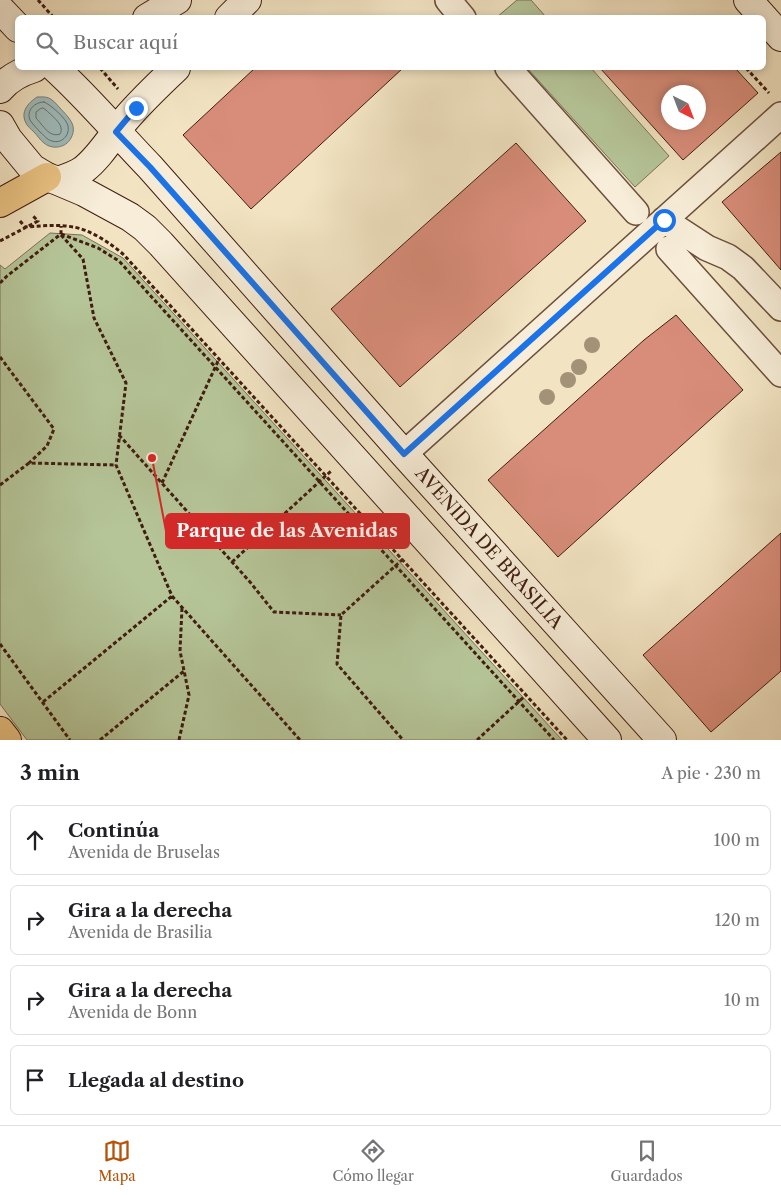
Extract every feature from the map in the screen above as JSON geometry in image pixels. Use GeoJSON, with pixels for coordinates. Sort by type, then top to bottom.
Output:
{"type":"FeatureCollection","features":[{"type":"Feature","properties":{"kind":"highway"},"geometry":{"type":"LineString","coordinates":[[0,203],[53,179]]}},
{"type":"Feature","properties":{"kind":"highway"},"geometry":{"type":"LineString","coordinates":[[0,732],[7,740]]}},
{"type":"Feature","properties":{"kind":"street"},"geometry":{"type":"LineString","coordinates":[[152,15],[177,0]]}},
{"type":"Feature","properties":{"kind":"street"},"geometry":{"type":"LineString","coordinates":[[232,15],[247,0]]}},
{"type":"Feature","properties":{"kind":"street"},"geometry":{"type":"LineString","coordinates":[[448,0],[460,15]]}},
{"type":"Feature","properties":{"kind":"street"},"geometry":{"type":"LineString","coordinates":[[748,0],[761,15]]}},
{"type":"Feature","properties":{"kind":"street"},"geometry":{"type":"LineString","coordinates":[[0,9],[15,25]]}},
{"type":"Feature","properties":{"kind":"street"},"geometry":{"type":"LineString","coordinates":[[766,20],[781,37]]}},
{"type":"Feature","properties":{"kind":"street"},"geometry":{"type":"LineString","coordinates":[[0,89],[7,80],[25,70]]}},
{"type":"Feature","properties":{"kind":"street","name":"AVENIDA DE BRASILIA"},"geometry":{"type":"LineString","coordinates":[[57,70],[92,104],[150,167],[404,454],[662,740]]}},
{"type":"Feature","properties":{"kind":"street"},"geometry":{"type":"LineString","coordinates":[[53,179],[76,174],[91,163],[148,94],[174,70]]}},
{"type":"Feature","properties":{"kind":"street"},"geometry":{"type":"LineString","coordinates":[[510,70],[636,212]]}},
{"type":"Feature","properties":{"kind":"street"},"geometry":{"type":"LineString","coordinates":[[404,454],[781,115]]}},
{"type":"Feature","properties":{"kind":"street"},"geometry":{"type":"LineString","coordinates":[[0,125],[8,139],[32,168],[130,217],[161,244],[607,740]]}},
{"type":"Feature","properties":{"kind":"street"},"geometry":{"type":"LineString","coordinates":[[664,220],[707,248],[728,257],[743,268],[781,308]]}},
{"type":"Feature","properties":{"kind":"street"},"geometry":{"type":"LineString","coordinates":[[669,249],[781,374]]}},
{"type":"Feature","properties":{"kind":"street"},"geometry":{"type":"LineString","coordinates":[[577,707],[578,715],[593,740]]}},
{"type":"Feature","properties":{"kind":"path"},"geometry":{"type":"LineString","coordinates":[[38,0],[51,15]]}},
{"type":"Feature","properties":{"kind":"path"},"geometry":{"type":"LineString","coordinates":[[61,226],[61,234],[83,259],[94,318],[126,383],[116,464],[172,596],[300,740]]}},
{"type":"Feature","properties":{"kind":"path"},"geometry":{"type":"LineString","coordinates":[[25,227],[74,227],[115,246],[567,740]]}},
{"type":"Feature","properties":{"kind":"path"},"geometry":{"type":"LineString","coordinates":[[0,283],[61,234]]}},
{"type":"Feature","properties":{"kind":"path"},"geometry":{"type":"LineString","coordinates":[[61,234],[98,248],[119,261],[554,740]]}},
{"type":"Feature","properties":{"kind":"path"},"geometry":{"type":"LineString","coordinates":[[0,357],[54,429],[47,446],[29,463],[0,485]]}},
{"type":"Feature","properties":{"kind":"path"},"geometry":{"type":"LineString","coordinates":[[162,483],[219,359]]}},
{"type":"Feature","properties":{"kind":"path"},"geometry":{"type":"LineString","coordinates":[[119,435],[274,612],[341,615]]}},
{"type":"Feature","properties":{"kind":"path"},"geometry":{"type":"LineString","coordinates":[[232,562],[350,454]]}},
{"type":"Feature","properties":{"kind":"path"},"geometry":{"type":"LineString","coordinates":[[29,463],[116,464]]}},
{"type":"Feature","properties":{"kind":"path"},"geometry":{"type":"LineString","coordinates":[[403,740],[337,664],[341,615],[425,538]]}},
{"type":"Feature","properties":{"kind":"path"},"geometry":{"type":"LineString","coordinates":[[42,702],[172,596]]}},
{"type":"Feature","properties":{"kind":"path"},"geometry":{"type":"LineString","coordinates":[[179,740],[189,695],[180,651],[182,608]]}},
{"type":"Feature","properties":{"kind":"path"},"geometry":{"type":"LineString","coordinates":[[0,644],[70,740]]}},
{"type":"Feature","properties":{"kind":"path"},"geometry":{"type":"LineString","coordinates":[[100,740],[184,671]]}},
{"type":"Feature","properties":{"kind":"path"},"geometry":{"type":"LineString","coordinates":[[477,740],[526,695]]}},
{"type":"Feature","properties":{"kind":"green space"},"geometry":{"type":"Polygon","coordinates":[[[517,0],[531,0],[544,15],[499,15],[517,0]]]}},
{"type":"Feature","properties":{"kind":"green space"},"geometry":{"type":"Polygon","coordinates":[[[529,70],[593,70],[669,156],[635,187],[529,70]]]}},
{"type":"Feature","properties":{"kind":"green space"},"geometry":{"type":"Polygon","coordinates":[[[50,233],[82,235],[123,258],[562,740],[27,740],[0,704],[0,265],[5,269],[50,233]]]}},
{"type":"Feature","properties":{"kind":"water"},"geometry":{"type":"Polygon","coordinates":[[[37,97],[46,97],[52,100],[71,121],[73,133],[66,144],[59,147],[47,145],[27,124],[24,119],[24,112],[28,105],[37,97]]]}},
{"type":"Feature","properties":{"kind":"building"},"geometry":{"type":"Polygon","coordinates":[[[253,70],[401,70],[251,209],[183,135],[253,70]]]}},
{"type":"Feature","properties":{"kind":"building"},"geometry":{"type":"Polygon","coordinates":[[[602,70],[737,70],[758,93],[683,160],[602,70]]]}},
{"type":"Feature","properties":{"kind":"building"},"geometry":{"type":"Polygon","coordinates":[[[516,143],[586,221],[400,387],[331,309],[516,143]]]}},
{"type":"Feature","properties":{"kind":"building"},"geometry":{"type":"Polygon","coordinates":[[[781,152],[781,270],[722,202],[781,152]]]}},
{"type":"Feature","properties":{"kind":"building"},"geometry":{"type":"Polygon","coordinates":[[[676,315],[743,390],[558,557],[488,480],[644,340],[676,315]]]}},
{"type":"Feature","properties":{"kind":"building"},"geometry":{"type":"Polygon","coordinates":[[[781,533],[781,671],[711,732],[643,655],[781,533]]]}},
{"type":"Feature","properties":{"kind":"place","name":"Parque de las Avenidas"},"geometry":{"type":"Point","coordinates":[152,458]}},
{"type":"Feature","properties":{"kind":"route"},"geometry":{"type":"LineString","coordinates":[[136,108],[116,132],[150,167],[404,454],[664,220]]}}]}
